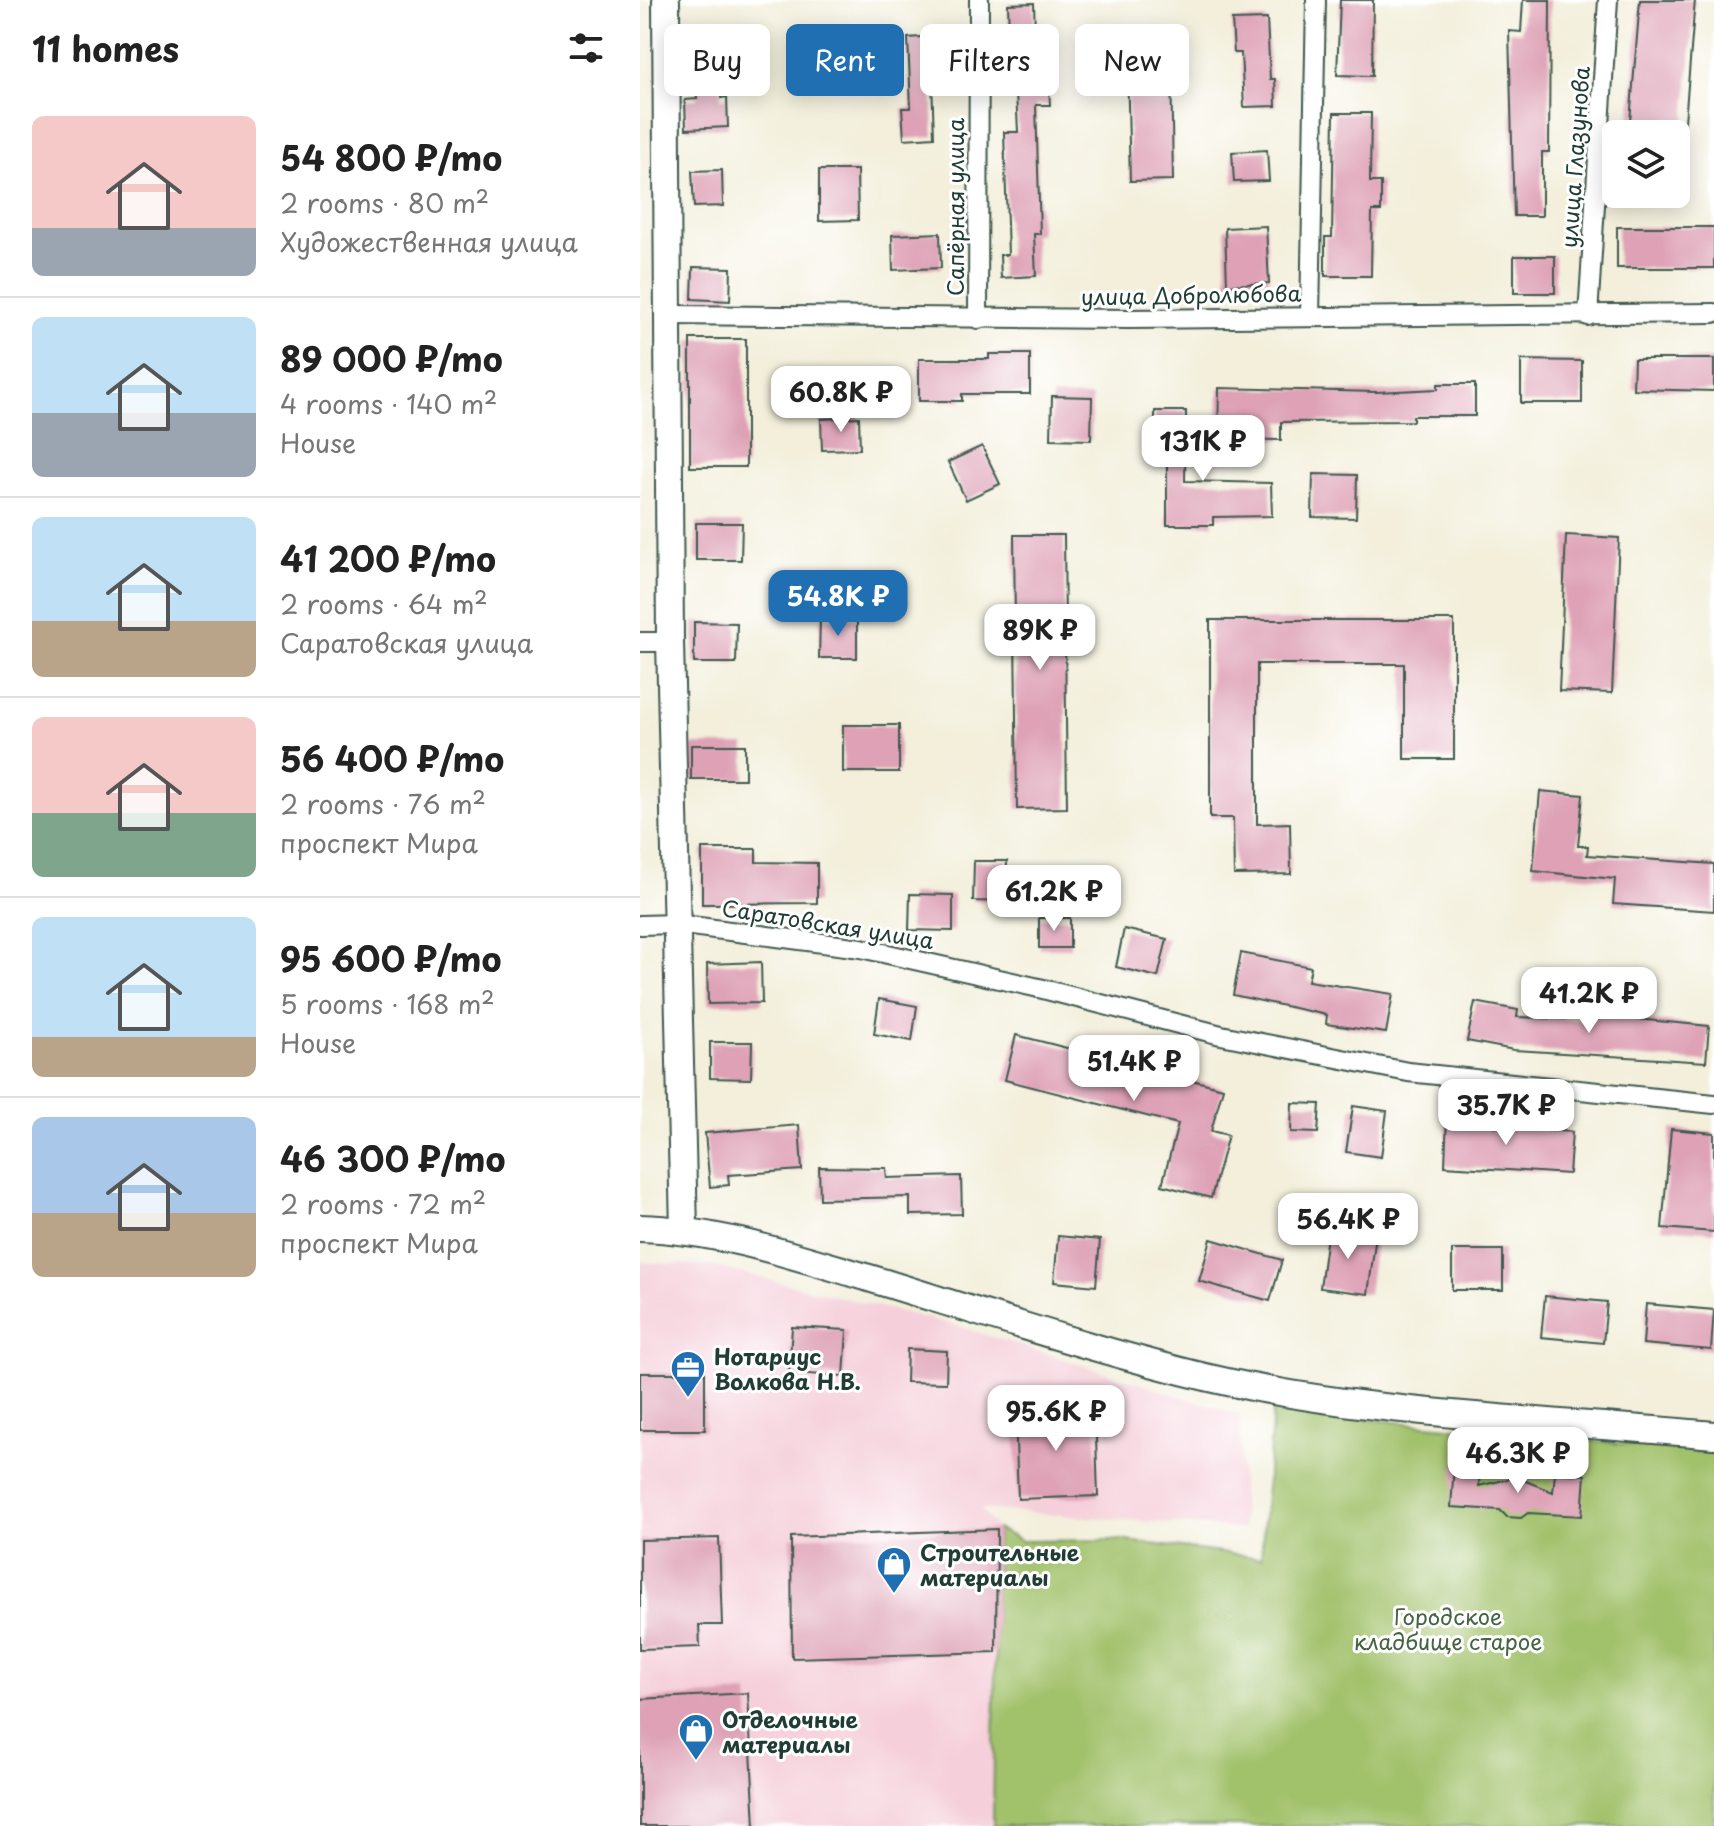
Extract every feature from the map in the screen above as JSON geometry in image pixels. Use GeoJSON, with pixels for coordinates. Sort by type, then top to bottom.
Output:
{"type":"FeatureCollection","features":[{"type":"Feature","properties":{"kind":"street"},"geometry":{"type":"LineString","coordinates":[[666,0],[670,642],[684,1230]]}},
{"type":"Feature","properties":{"kind":"street","name":"Сапёрная улица"},"geometry":{"type":"LineString","coordinates":[[978,319],[979,0]]}},
{"type":"Feature","properties":{"kind":"street"},"geometry":{"type":"LineString","coordinates":[[1310,317],[1316,0]]}},
{"type":"Feature","properties":{"kind":"street","name":"улица Глазунова"},"geometry":{"type":"LineString","coordinates":[[1588,316],[1608,0]]}},
{"type":"Feature","properties":{"kind":"street","name":"улица Добролюбова"},"geometry":{"type":"LineString","coordinates":[[668,315],[978,319],[1714,313]]}},
{"type":"Feature","properties":{"kind":"street"},"geometry":{"type":"LineString","coordinates":[[640,642],[670,642]]}},
{"type":"Feature","properties":{"kind":"street","name":"Саратовская улица"},"geometry":{"type":"LineString","coordinates":[[640,925],[676,924],[861,948],[1039,988],[1221,1035],[1408,1072],[1714,1104]]}},
{"type":"Feature","properties":{"kind":"street"},"geometry":{"type":"LineString","coordinates":[[640,1228],[684,1230],[791,1255],[1182,1371],[1261,1389],[1370,1404],[1714,1435]]}},
{"type":"Feature","properties":{"kind":"shaded area"},"geometry":{"type":"Polygon","coordinates":[[[640,1262],[712,1266],[955,1325],[1240,1415],[1243,1529],[981,1509],[997,1529],[993,1826],[640,1826],[640,1262]]]}},
{"type":"Feature","properties":{"kind":"green space","name":"Городское кладбище старое"},"geometry":{"type":"Polygon","coordinates":[[[1273,1410],[1714,1453],[1714,1826],[993,1826],[997,1529],[1022,1541],[1119,1540],[1261,1558],[1273,1410]]]}},
{"type":"Feature","properties":{"kind":"building"},"geometry":{"type":"Polygon","coordinates":[[[1340,0],[1373,0],[1372,76],[1337,75],[1340,0]]]}},
{"type":"Feature","properties":{"kind":"building"},"geometry":{"type":"Polygon","coordinates":[[[1523,0],[1550,0],[1549,152],[1542,152],[1542,216],[1514,216],[1509,31],[1521,32],[1523,0]]]}},
{"type":"Feature","properties":{"kind":"building"},"geometry":{"type":"Polygon","coordinates":[[[1640,0],[1695,0],[1685,120],[1630,120],[1640,0]]]}},
{"type":"Feature","properties":{"kind":"building"},"geometry":{"type":"Polygon","coordinates":[[[1034,3],[1035,24],[1009,24],[1008,4],[1034,3]]]}},
{"type":"Feature","properties":{"kind":"building"},"geometry":{"type":"Polygon","coordinates":[[[1267,19],[1270,79],[1275,79],[1276,106],[1244,107],[1241,53],[1234,53],[1232,20],[1267,19]]]}},
{"type":"Feature","properties":{"kind":"building"},"geometry":{"type":"Polygon","coordinates":[[[920,37],[920,96],[933,96],[934,137],[904,139],[902,108],[911,108],[908,38],[920,37]]]}},
{"type":"Feature","properties":{"kind":"building"},"geometry":{"type":"Polygon","coordinates":[[[697,96],[727,97],[728,127],[686,129],[685,100],[697,99],[697,96]]]}},
{"type":"Feature","properties":{"kind":"building"},"geometry":{"type":"Polygon","coordinates":[[[1016,96],[1049,96],[1050,105],[1036,105],[1040,234],[1034,234],[1036,276],[1001,278],[1000,255],[1008,255],[1004,132],[1018,132],[1016,96]]]}},
{"type":"Feature","properties":{"kind":"building"},"geometry":{"type":"Polygon","coordinates":[[[1128,96],[1172,96],[1173,180],[1130,181],[1128,96]]]}},
{"type":"Feature","properties":{"kind":"building"},"geometry":{"type":"Polygon","coordinates":[[[1334,113],[1371,113],[1370,182],[1381,182],[1381,211],[1372,211],[1371,276],[1325,276],[1325,237],[1332,237],[1334,113]]]}},
{"type":"Feature","properties":{"kind":"building"},"geometry":{"type":"Polygon","coordinates":[[[1267,150],[1269,181],[1234,182],[1232,152],[1267,150]]]}},
{"type":"Feature","properties":{"kind":"building"},"geometry":{"type":"Polygon","coordinates":[[[722,170],[723,206],[694,207],[692,171],[722,170]]]}},
{"type":"Feature","properties":{"kind":"building"},"geometry":{"type":"Polygon","coordinates":[[[819,170],[857,170],[858,220],[819,221],[819,170]]]}},
{"type":"Feature","properties":{"kind":"building"},"geometry":{"type":"Polygon","coordinates":[[[1266,226],[1269,283],[1227,285],[1225,228],[1266,226]]]}},
{"type":"Feature","properties":{"kind":"building"},"geometry":{"type":"Polygon","coordinates":[[[1617,227],[1714,227],[1714,268],[1617,268],[1617,227]]]}},
{"type":"Feature","properties":{"kind":"building"},"geometry":{"type":"Polygon","coordinates":[[[940,233],[941,268],[893,270],[892,235],[940,233]]]}},
{"type":"Feature","properties":{"kind":"building"},"geometry":{"type":"Polygon","coordinates":[[[1514,256],[1555,256],[1555,293],[1514,293],[1514,256]]]}},
{"type":"Feature","properties":{"kind":"building"},"geometry":{"type":"Polygon","coordinates":[[[693,267],[731,268],[730,301],[692,299],[693,267]]]}},
{"type":"Feature","properties":{"kind":"building"},"geometry":{"type":"Polygon","coordinates":[[[690,339],[746,339],[746,467],[690,467],[690,339]]]}},
{"type":"Feature","properties":{"kind":"building"},"geometry":{"type":"Polygon","coordinates":[[[989,354],[1030,354],[1030,394],[962,394],[962,401],[919,401],[919,359],[989,359],[989,354]]]}},
{"type":"Feature","properties":{"kind":"building"},"geometry":{"type":"Polygon","coordinates":[[[1634,359],[1714,359],[1714,391],[1633,389],[1634,359]]]}},
{"type":"Feature","properties":{"kind":"building"},"geometry":{"type":"Polygon","coordinates":[[[1521,360],[1582,361],[1582,403],[1521,403],[1521,360]]]}},
{"type":"Feature","properties":{"kind":"building"},"geometry":{"type":"Polygon","coordinates":[[[1438,384],[1475,384],[1475,416],[1413,416],[1413,421],[1281,422],[1281,440],[1218,439],[1219,388],[1376,392],[1438,389],[1438,384]]]}},
{"type":"Feature","properties":{"kind":"building"},"geometry":{"type":"Polygon","coordinates":[[[1052,396],[1092,397],[1091,440],[1051,439],[1052,396]]]}},
{"type":"Feature","properties":{"kind":"building"},"geometry":{"type":"Polygon","coordinates":[[[1155,411],[1186,411],[1185,481],[1271,483],[1272,516],[1213,517],[1213,525],[1167,525],[1167,450],[1155,450],[1155,411]]]}},
{"type":"Feature","properties":{"kind":"building"},"geometry":{"type":"Polygon","coordinates":[[[859,417],[860,449],[822,450],[821,419],[859,417]]]}},
{"type":"Feature","properties":{"kind":"building"},"geometry":{"type":"Polygon","coordinates":[[[982,446],[1000,484],[966,500],[948,462],[982,446]]]}},
{"type":"Feature","properties":{"kind":"building"},"geometry":{"type":"Polygon","coordinates":[[[1313,474],[1357,475],[1356,518],[1312,517],[1313,474]]]}},
{"type":"Feature","properties":{"kind":"building"},"geometry":{"type":"Polygon","coordinates":[[[696,523],[742,523],[741,560],[696,560],[696,523]]]}},
{"type":"Feature","properties":{"kind":"building"},"geometry":{"type":"Polygon","coordinates":[[[1014,535],[1064,535],[1067,808],[1017,809],[1014,535]]]}},
{"type":"Feature","properties":{"kind":"building"},"geometry":{"type":"Polygon","coordinates":[[[1566,535],[1619,538],[1612,693],[1559,691],[1566,535]]]}},
{"type":"Feature","properties":{"kind":"building"},"geometry":{"type":"Polygon","coordinates":[[[820,618],[857,618],[857,658],[819,658],[820,618]]]}},
{"type":"Feature","properties":{"kind":"building"},"geometry":{"type":"Polygon","coordinates":[[[1210,620],[1454,620],[1454,759],[1404,759],[1404,664],[1257,664],[1257,824],[1290,823],[1291,874],[1234,875],[1233,818],[1210,818],[1210,620]]]}},
{"type":"Feature","properties":{"kind":"building"},"geometry":{"type":"Polygon","coordinates":[[[694,622],[737,623],[736,663],[694,663],[694,622]]]}},
{"type":"Feature","properties":{"kind":"building"},"geometry":{"type":"Polygon","coordinates":[[[843,725],[899,725],[899,772],[843,772],[843,725]]]}},
{"type":"Feature","properties":{"kind":"building"},"geometry":{"type":"Polygon","coordinates":[[[691,745],[745,745],[745,779],[691,779],[691,745]]]}},
{"type":"Feature","properties":{"kind":"building"},"geometry":{"type":"Polygon","coordinates":[[[1540,791],[1583,795],[1578,846],[1588,846],[1587,855],[1714,864],[1714,911],[1613,904],[1615,879],[1533,871],[1540,791]]]}},
{"type":"Feature","properties":{"kind":"building"},"geometry":{"type":"Polygon","coordinates":[[[702,849],[756,849],[756,862],[817,863],[817,903],[702,904],[702,849]]]}},
{"type":"Feature","properties":{"kind":"building"},"geometry":{"type":"Polygon","coordinates":[[[974,861],[1007,861],[1006,902],[973,901],[974,861]]]}},
{"type":"Feature","properties":{"kind":"building"},"geometry":{"type":"Polygon","coordinates":[[[910,894],[953,895],[953,931],[909,930],[910,894]]]}},
{"type":"Feature","properties":{"kind":"building"},"geometry":{"type":"Polygon","coordinates":[[[1039,918],[1070,918],[1070,948],[1039,948],[1039,918]]]}},
{"type":"Feature","properties":{"kind":"building"},"geometry":{"type":"Polygon","coordinates":[[[1124,929],[1167,939],[1158,977],[1116,967],[1124,929]]]}},
{"type":"Feature","properties":{"kind":"building"},"geometry":{"type":"Polygon","coordinates":[[[1241,953],[1311,967],[1308,981],[1393,994],[1386,1033],[1326,1024],[1327,1015],[1233,995],[1241,953]]]}},
{"type":"Feature","properties":{"kind":"building"},"geometry":{"type":"Polygon","coordinates":[[[761,962],[762,1003],[708,1004],[707,964],[761,962]]]}},
{"type":"Feature","properties":{"kind":"building"},"geometry":{"type":"Polygon","coordinates":[[[879,999],[917,1006],[912,1041],[874,1034],[879,999]]]}},
{"type":"Feature","properties":{"kind":"building"},"geometry":{"type":"Polygon","coordinates":[[[1475,1002],[1518,1010],[1517,1017],[1593,1020],[1594,1015],[1709,1026],[1706,1062],[1514,1050],[1467,1041],[1475,1002]]]}},
{"type":"Feature","properties":{"kind":"building"},"geometry":{"type":"Polygon","coordinates":[[[1016,1035],[1223,1088],[1211,1131],[1228,1135],[1211,1198],[1162,1185],[1178,1124],[1005,1080],[1016,1035]]]}},
{"type":"Feature","properties":{"kind":"building"},"geometry":{"type":"Polygon","coordinates":[[[710,1042],[752,1042],[751,1079],[710,1078],[710,1042]]]}},
{"type":"Feature","properties":{"kind":"building"},"geometry":{"type":"Polygon","coordinates":[[[1292,1103],[1320,1104],[1318,1133],[1291,1132],[1292,1103]]]}},
{"type":"Feature","properties":{"kind":"building"},"geometry":{"type":"Polygon","coordinates":[[[1353,1106],[1387,1111],[1381,1157],[1346,1152],[1353,1106]]]}},
{"type":"Feature","properties":{"kind":"building"},"geometry":{"type":"Polygon","coordinates":[[[1447,1116],[1493,1118],[1493,1126],[1572,1132],[1569,1174],[1445,1166],[1447,1116]]]}},
{"type":"Feature","properties":{"kind":"building"},"geometry":{"type":"Polygon","coordinates":[[[799,1125],[802,1170],[728,1175],[729,1185],[710,1187],[705,1133],[799,1125]]]}},
{"type":"Feature","properties":{"kind":"building"},"geometry":{"type":"Polygon","coordinates":[[[1671,1129],[1714,1133],[1714,1232],[1662,1228],[1671,1129]]]}},
{"type":"Feature","properties":{"kind":"building"},"geometry":{"type":"Polygon","coordinates":[[[819,1167],[886,1168],[887,1178],[961,1176],[962,1214],[910,1215],[910,1197],[820,1199],[819,1167]]]}},
{"type":"Feature","properties":{"kind":"building"},"geometry":{"type":"Polygon","coordinates":[[[1328,1228],[1376,1235],[1368,1294],[1320,1288],[1328,1228]]]}},
{"type":"Feature","properties":{"kind":"building"},"geometry":{"type":"Polygon","coordinates":[[[1058,1236],[1100,1240],[1096,1286],[1054,1282],[1058,1236]]]}},
{"type":"Feature","properties":{"kind":"building"},"geometry":{"type":"Polygon","coordinates":[[[1211,1239],[1282,1260],[1270,1301],[1199,1281],[1211,1239]]]}},
{"type":"Feature","properties":{"kind":"building"},"geometry":{"type":"Polygon","coordinates":[[[1452,1250],[1503,1250],[1503,1290],[1452,1290],[1452,1250]]]}},
{"type":"Feature","properties":{"kind":"building"},"geometry":{"type":"Polygon","coordinates":[[[1545,1296],[1607,1302],[1603,1343],[1541,1337],[1545,1296]]]}},
{"type":"Feature","properties":{"kind":"building"},"geometry":{"type":"Polygon","coordinates":[[[1646,1304],[1714,1310],[1711,1350],[1643,1344],[1646,1304]]]}},
{"type":"Feature","properties":{"kind":"building"},"geometry":{"type":"Polygon","coordinates":[[[792,1327],[847,1330],[844,1376],[789,1373],[792,1327]]]}},
{"type":"Feature","properties":{"kind":"building"},"geometry":{"type":"Polygon","coordinates":[[[907,1349],[947,1351],[946,1383],[906,1382],[907,1349]]]}},
{"type":"Feature","properties":{"kind":"building"},"geometry":{"type":"Polygon","coordinates":[[[640,1373],[705,1373],[705,1430],[640,1430],[640,1373]]]}},
{"type":"Feature","properties":{"kind":"building"},"geometry":{"type":"Polygon","coordinates":[[[1033,1403],[1052,1409],[1095,1408],[1098,1496],[1018,1499],[1015,1412],[1033,1403]]]}},
{"type":"Feature","properties":{"kind":"building"},"geometry":{"type":"Polygon","coordinates":[[[1454,1466],[1480,1468],[1479,1486],[1516,1477],[1553,1492],[1555,1473],[1585,1475],[1582,1516],[1528,1513],[1521,1518],[1507,1517],[1500,1510],[1451,1507],[1454,1466]]]}},
{"type":"Feature","properties":{"kind":"building","name":"Строительные материалы"},"geometry":{"type":"Polygon","coordinates":[[[997,1529],[996,1652],[792,1658],[791,1537],[997,1529]]]}},
{"type":"Feature","properties":{"kind":"building"},"geometry":{"type":"Polygon","coordinates":[[[719,1538],[722,1625],[699,1625],[700,1647],[640,1649],[640,1540],[719,1538]]]}},
{"type":"Feature","properties":{"kind":"building","name":"Отделочные материалы"},"geometry":{"type":"Polygon","coordinates":[[[748,1693],[755,1826],[640,1826],[640,1699],[748,1693]]]}},
{"type":"Feature","properties":{"kind":"place","name":"Нотариус Волкова Н.В."},"geometry":{"type":"Point","coordinates":[688,1399]}},
{"type":"Feature","properties":{"kind":"place","name":"Строительные материалы"},"geometry":{"type":"Point","coordinates":[894,1595]}},
{"type":"Feature","properties":{"kind":"place","name":"Отделочные материалы"},"geometry":{"type":"Point","coordinates":[696,1762]}}]}
